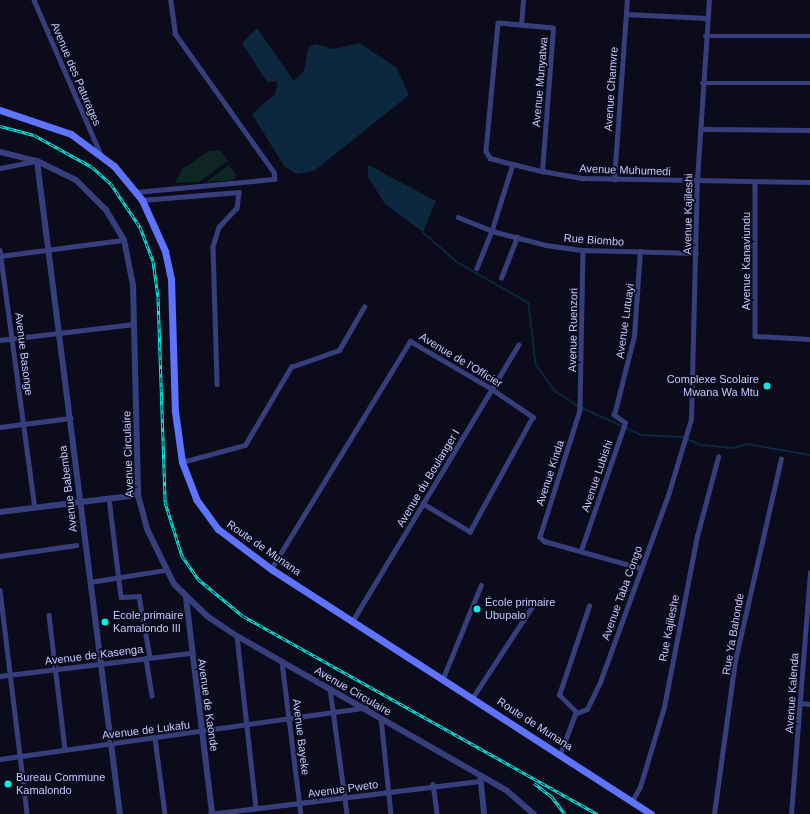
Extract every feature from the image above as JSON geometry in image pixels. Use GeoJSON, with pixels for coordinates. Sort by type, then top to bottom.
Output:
{"type":"FeatureCollection","features":[{"type":"Feature","properties":{"kind":"main road","name":"Route de Munana"},"geometry":{"type":"LineString","coordinates":[[0,110],[58,128],[101,155],[142,200],[165,251],[171,279],[175,411],[182,462],[190,488],[210,520],[271,569],[354,620],[651,814]]}},
{"type":"Feature","properties":{"kind":"street","name":"Avenue des Paturages"},"geometry":{"type":"LineString","coordinates":[[34,0],[101,155]]}},
{"type":"Feature","properties":{"kind":"street"},"geometry":{"type":"LineString","coordinates":[[136,192],[274,179],[274,172],[175,34],[170,0]]}},
{"type":"Feature","properties":{"kind":"street"},"geometry":{"type":"LineString","coordinates":[[521,24],[523,0]]}},
{"type":"Feature","properties":{"kind":"street","name":"Avenue Chamvre"},"geometry":{"type":"LineString","coordinates":[[614,180],[627,0]]}},
{"type":"Feature","properties":{"kind":"street","name":"Avenue Kajileshi"},"geometry":{"type":"LineString","coordinates":[[689,428],[702,83],[709,0]]}},
{"type":"Feature","properties":{"kind":"street"},"geometry":{"type":"LineString","coordinates":[[626,14],[707,18]]}},
{"type":"Feature","properties":{"kind":"street","name":"Avenue Muhumedi"},"geometry":{"type":"LineString","coordinates":[[521,24],[497,25],[486,151],[490,158],[542,171],[614,180],[810,182]]}},
{"type":"Feature","properties":{"kind":"street","name":"Avenue Munyatwa"},"geometry":{"type":"LineString","coordinates":[[521,24],[553,28],[542,171]]}},
{"type":"Feature","properties":{"kind":"street"},"geometry":{"type":"LineString","coordinates":[[705,36],[810,36]]}},
{"type":"Feature","properties":{"kind":"street"},"geometry":{"type":"LineString","coordinates":[[702,83],[810,83]]}},
{"type":"Feature","properties":{"kind":"street"},"geometry":{"type":"LineString","coordinates":[[700,130],[810,130]]}},
{"type":"Feature","properties":{"kind":"street","name":"Avenue Circulaire"},"geometry":{"type":"LineString","coordinates":[[0,152],[37,161],[62,170],[91,191],[124,240],[131,271],[134,324],[138,495],[147,529],[165,570],[186,598],[236,636],[330,688],[480,778],[522,801],[534,814]]}},
{"type":"Feature","properties":{"kind":"street"},"geometry":{"type":"LineString","coordinates":[[0,168],[37,161]]}},
{"type":"Feature","properties":{"kind":"street","name":"Avenue Babemba"},"geometry":{"type":"LineString","coordinates":[[37,161],[120,814]]}},
{"type":"Feature","properties":{"kind":"street"},"geometry":{"type":"LineString","coordinates":[[477,268],[492,231],[512,164]]}},
{"type":"Feature","properties":{"kind":"street","name":"Avenue Kanaviundu"},"geometry":{"type":"LineString","coordinates":[[755,182],[757,339],[810,339]]}},
{"type":"Feature","properties":{"kind":"street"},"geometry":{"type":"LineString","coordinates":[[142,200],[239,192],[236,208],[219,227],[213,247],[217,384]]}},
{"type":"Feature","properties":{"kind":"street","name":"Rue Biombo"},"geometry":{"type":"LineString","coordinates":[[458,217],[492,231],[584,250],[696,253]]}},
{"type":"Feature","properties":{"kind":"street"},"geometry":{"type":"LineString","coordinates":[[501,278],[516,237]]}},
{"type":"Feature","properties":{"kind":"street"},"geometry":{"type":"LineString","coordinates":[[0,254],[48,250],[124,240]]}},
{"type":"Feature","properties":{"kind":"street","name":"Avenue Ruenzori"},"geometry":{"type":"LineString","coordinates":[[580,410],[584,250]]}},
{"type":"Feature","properties":{"kind":"street","name":"Avenue Lutuayi"},"geometry":{"type":"LineString","coordinates":[[614,415],[634,336],[640,251]]}},
{"type":"Feature","properties":{"kind":"street","name":"Avenue Basonge"},"geometry":{"type":"LineString","coordinates":[[0,254],[14,339],[35,508]]}},
{"type":"Feature","properties":{"kind":"street"},"geometry":{"type":"LineString","coordinates":[[182,462],[245,445],[291,367],[339,350],[364,307]]}},
{"type":"Feature","properties":{"kind":"street"},"geometry":{"type":"LineString","coordinates":[[0,340],[134,324]]}},
{"type":"Feature","properties":{"kind":"street","name":"Avenue de l'Officier"},"geometry":{"type":"LineString","coordinates":[[271,569],[408,342],[412,342],[492,388],[532,414],[532,420],[467,532],[423,504]]}},
{"type":"Feature","properties":{"kind":"street","name":"Avenue du Boulanger I"},"geometry":{"type":"LineString","coordinates":[[354,620],[518,345]]}},
{"type":"Feature","properties":{"kind":"street","name":"Avenue Kinda"},"geometry":{"type":"LineString","coordinates":[[580,410],[540,537],[544,541],[581,550]]}},
{"type":"Feature","properties":{"kind":"street","name":"Avenue Lubishi"},"geometry":{"type":"LineString","coordinates":[[581,550],[625,423],[614,415]]}},
{"type":"Feature","properties":{"kind":"street"},"geometry":{"type":"LineString","coordinates":[[0,427],[70,418]]}},
{"type":"Feature","properties":{"kind":"street","name":"Avenue Taba Congo"},"geometry":{"type":"LineString","coordinates":[[576,712],[586,710],[594,694],[689,428]]}},
{"type":"Feature","properties":{"kind":"street","name":"Rue Kajileshe"},"geometry":{"type":"LineString","coordinates":[[632,801],[647,768],[664,707],[697,536],[718,457]]}},
{"type":"Feature","properties":{"kind":"street","name":"Rue Ya Bahonde"},"geometry":{"type":"LineString","coordinates":[[714,814],[735,662],[781,459]]}},
{"type":"Feature","properties":{"kind":"street"},"geometry":{"type":"LineString","coordinates":[[0,512],[138,495]]}},
{"type":"Feature","properties":{"kind":"street"},"geometry":{"type":"LineString","coordinates":[[109,498],[122,598],[139,596],[152,696]]}},
{"type":"Feature","properties":{"kind":"street"},"geometry":{"type":"LineString","coordinates":[[0,556],[76,545]]}},
{"type":"Feature","properties":{"kind":"street"},"geometry":{"type":"LineString","coordinates":[[581,550],[640,568]]}},
{"type":"Feature","properties":{"kind":"street"},"geometry":{"type":"LineString","coordinates":[[90,582],[119,576],[165,570]]}},
{"type":"Feature","properties":{"kind":"street","name":"Avenue Kalenda"},"geometry":{"type":"LineString","coordinates":[[791,814],[801,703],[810,574]]}},
{"type":"Feature","properties":{"kind":"street"},"geometry":{"type":"LineString","coordinates":[[443,678],[481,585]]}},
{"type":"Feature","properties":{"kind":"street"},"geometry":{"type":"LineString","coordinates":[[0,590],[27,814]]}},
{"type":"Feature","properties":{"kind":"street","name":"Avenue de Kaonde"},"geometry":{"type":"LineString","coordinates":[[186,598],[190,653],[211,814]]}},
{"type":"Feature","properties":{"kind":"street"},"geometry":{"type":"LineString","coordinates":[[472,697],[535,602]]}},
{"type":"Feature","properties":{"kind":"street"},"geometry":{"type":"LineString","coordinates":[[560,754],[576,712],[559,695],[589,606]]}},
{"type":"Feature","properties":{"kind":"street"},"geometry":{"type":"LineString","coordinates":[[49,615],[65,749]]}},
{"type":"Feature","properties":{"kind":"street"},"geometry":{"type":"LineString","coordinates":[[236,636],[245,726],[256,808]]}},
{"type":"Feature","properties":{"kind":"street","name":"Avenue de Kasenga"},"geometry":{"type":"LineString","coordinates":[[0,676],[56,668],[190,653]]}},
{"type":"Feature","properties":{"kind":"street","name":"Avenue Bayeke"},"geometry":{"type":"LineString","coordinates":[[282,662],[301,814]]}},
{"type":"Feature","properties":{"kind":"street"},"geometry":{"type":"LineString","coordinates":[[330,688],[347,814]]}},
{"type":"Feature","properties":{"kind":"street"},"geometry":{"type":"LineString","coordinates":[[801,703],[810,704]]}},
{"type":"Feature","properties":{"kind":"street","name":"Avenue de Lukafu"},"geometry":{"type":"LineString","coordinates":[[0,759],[65,749],[290,721],[364,708]]}},
{"type":"Feature","properties":{"kind":"street"},"geometry":{"type":"LineString","coordinates":[[381,718],[391,814]]}},
{"type":"Feature","properties":{"kind":"street"},"geometry":{"type":"LineString","coordinates":[[155,738],[165,814]]}},
{"type":"Feature","properties":{"kind":"street"},"geometry":{"type":"LineString","coordinates":[[480,778],[484,814]]}},
{"type":"Feature","properties":{"kind":"street","name":"Avenue Pweto"},"geometry":{"type":"LineString","coordinates":[[211,814],[244,812],[256,808],[345,799],[433,784],[480,778]]}},
{"type":"Feature","properties":{"kind":"street"},"geometry":{"type":"LineString","coordinates":[[433,784],[437,814]]}},
{"type":"Feature","properties":{"kind":"green space"},"geometry":{"type":"Polygon","coordinates":[[[220,150],[228,161],[199,182],[175,183],[182,169],[209,151],[220,150]]]}},
{"type":"Feature","properties":{"kind":"green space"},"geometry":{"type":"Polygon","coordinates":[[[229,165],[237,176],[233,180],[206,182],[229,165]]]}},
{"type":"Feature","properties":{"kind":"water"},"geometry":{"type":"Polygon","coordinates":[[[257,28],[294,81],[304,71],[308,48],[315,44],[333,49],[359,43],[396,67],[409,95],[314,171],[296,174],[284,166],[252,114],[275,94],[278,84],[276,81],[267,82],[242,43],[257,28]]]}},
{"type":"Feature","properties":{"kind":"water"},"geometry":{"type":"Polygon","coordinates":[[[368,165],[436,201],[423,232],[385,204],[368,177],[368,165]]]}},
{"type":"Feature","properties":{"kind":"waterway"},"geometry":{"type":"LineString","coordinates":[[423,232],[457,262],[529,303],[536,364],[555,391],[578,406],[642,435],[683,437]]}},
{"type":"Feature","properties":{"kind":"waterway"},"geometry":{"type":"LineString","coordinates":[[687,439],[701,445],[734,448],[747,444],[810,455]]}},
{"type":"Feature","properties":{"kind":"railway"},"geometry":{"type":"LineString","coordinates":[[0,126],[34,135],[92,167],[111,184],[140,227],[153,261],[158,297],[165,502],[182,556],[198,579],[243,616],[597,814]]}},
{"type":"Feature","properties":{"kind":"railway"},"geometry":{"type":"LineString","coordinates":[[534,783],[552,797],[565,814]]}},
{"type":"Feature","properties":{"kind":"place","name":"Complexe Scolaire Mwana Wa Mtu"},"geometry":{"type":"Point","coordinates":[767,386]}},
{"type":"Feature","properties":{"kind":"place","name":"École primaire Ubupalo"},"geometry":{"type":"Point","coordinates":[477,609]}},
{"type":"Feature","properties":{"kind":"place","name":"Ecole primaire Kamalondo III"},"geometry":{"type":"Point","coordinates":[105,622]}},
{"type":"Feature","properties":{"kind":"place","name":"Bureau Commune Kamalondo"},"geometry":{"type":"Point","coordinates":[8,784]}}]}
